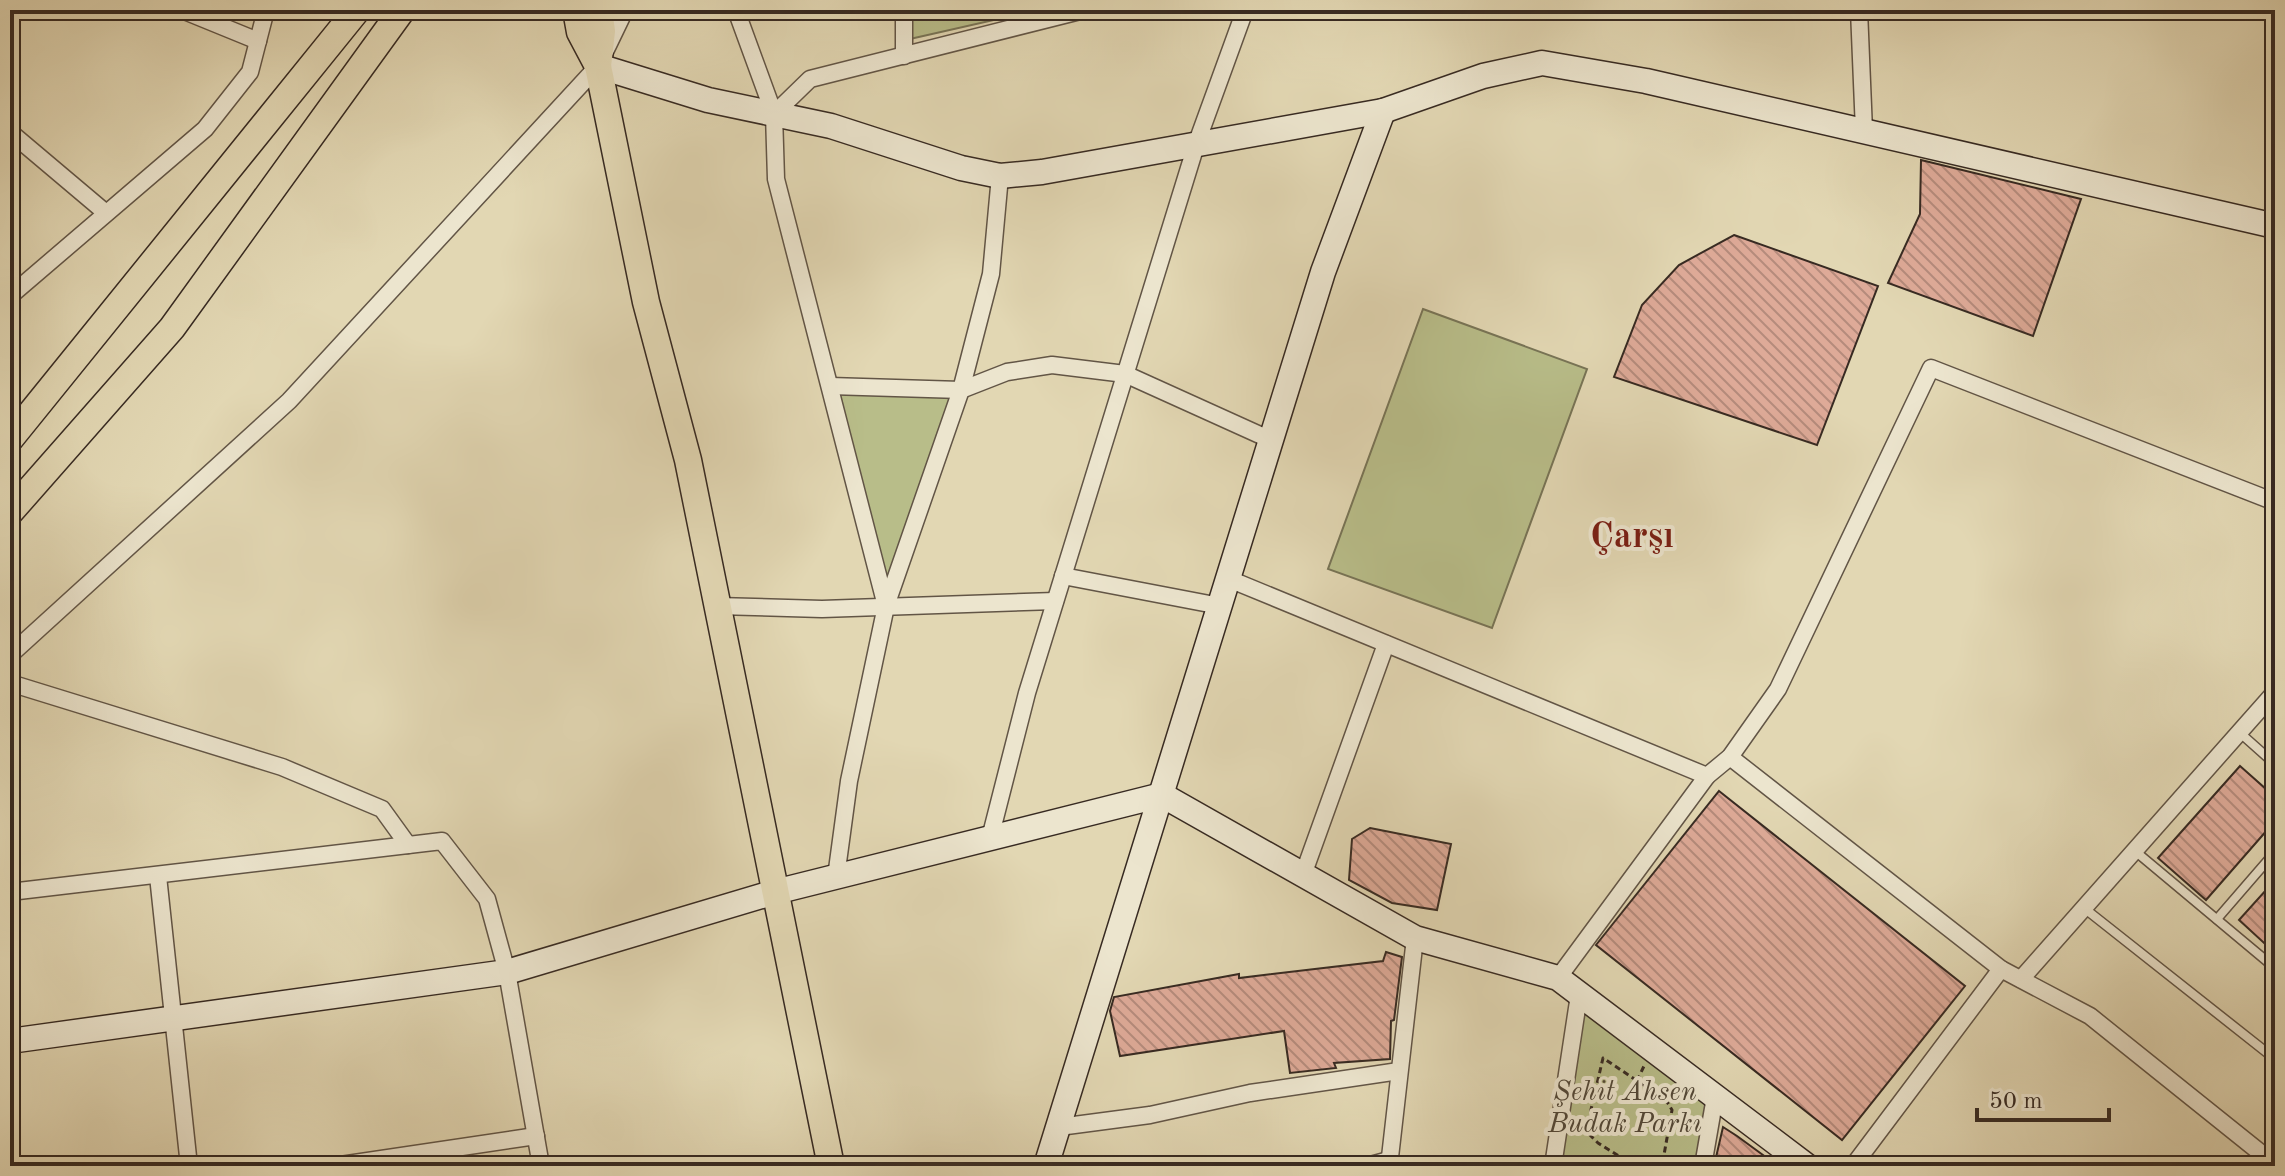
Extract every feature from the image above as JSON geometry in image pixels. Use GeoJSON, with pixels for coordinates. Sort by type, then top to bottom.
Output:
{"type":"FeatureCollection","features":[{"type":"Feature","properties":{"kind":"main road"},"geometry":{"type":"LineString","coordinates":[[10,439],[357,10]]}},
{"type":"Feature","properties":{"kind":"main road"},"geometry":{"type":"LineString","coordinates":[[10,512],[172,328],[402,10]]}},
{"type":"Feature","properties":{"kind":"main road"},"geometry":{"type":"LineString","coordinates":[[387,32],[411,10]]}},
{"type":"Feature","properties":{"kind":"main road"},"geometry":{"type":"LineString","coordinates":[[553,10],[578,21],[598,66],[646,302],[688,460],[831,1166]]}},
{"type":"Feature","properties":{"kind":"main road"},"geometry":{"type":"LineString","coordinates":[[598,66],[602,31],[599,10]]}},
{"type":"Feature","properties":{"kind":"street"},"geometry":{"type":"LineString","coordinates":[[182,10],[258,41]]}},
{"type":"Feature","properties":{"kind":"street"},"geometry":{"type":"LineString","coordinates":[[10,296],[205,129],[250,72],[266,10]]}},
{"type":"Feature","properties":{"kind":"street"},"geometry":{"type":"LineString","coordinates":[[10,655],[289,401],[598,66],[625,10]]}},
{"type":"Feature","properties":{"kind":"street"},"geometry":{"type":"LineString","coordinates":[[736,10],[774,114],[776,179],[886,606]]}},
{"type":"Feature","properties":{"kind":"street"},"geometry":{"type":"LineString","coordinates":[[904,10],[904,56]]}},
{"type":"Feature","properties":{"kind":"street"},"geometry":{"type":"LineString","coordinates":[[774,114],[810,79],[1084,10]]}},
{"type":"Feature","properties":{"kind":"street"},"geometry":{"type":"LineString","coordinates":[[990,838],[1027,693],[1055,601],[1197,142],[1245,10]]}},
{"type":"Feature","properties":{"kind":"street"},"geometry":{"type":"LineString","coordinates":[[1859,10],[1864,131]]}},
{"type":"Feature","properties":{"kind":"street"},"geometry":{"type":"LineString","coordinates":[[598,66],[708,100],[831,126],[961,168],[1000,176],[1042,172],[1383,111],[1483,76],[1542,63],[1646,81],[2275,226]]}},
{"type":"Feature","properties":{"kind":"street"},"geometry":{"type":"LineString","coordinates":[[1046,1166],[1323,272],[1383,111]]}},
{"type":"Feature","properties":{"kind":"street"},"geometry":{"type":"LineString","coordinates":[[10,132],[106,213]]}},
{"type":"Feature","properties":{"kind":"street"},"geometry":{"type":"LineString","coordinates":[[836,877],[849,781],[886,606],[961,390],[991,274],[1000,176]]}},
{"type":"Feature","properties":{"kind":"street"},"geometry":{"type":"LineString","coordinates":[[830,386],[961,390],[1007,372],[1052,365],[1125,374],[1271,440]]}},
{"type":"Feature","properties":{"kind":"street"},"geometry":{"type":"LineString","coordinates":[[1558,978],[1707,776],[1730,757],[1778,689],[1931,368],[2275,502]]}},
{"type":"Feature","properties":{"kind":"street"},"geometry":{"type":"LineString","coordinates":[[1063,576],[1220,606]]}},
{"type":"Feature","properties":{"kind":"street"},"geometry":{"type":"LineString","coordinates":[[1229,579],[1707,776]]}},
{"type":"Feature","properties":{"kind":"street"},"geometry":{"type":"LineString","coordinates":[[717,606],[886,606],[1055,601]]}},
{"type":"Feature","properties":{"kind":"street"},"geometry":{"type":"LineString","coordinates":[[1303,875],[1386,644]]}},
{"type":"Feature","properties":{"kind":"street"},"geometry":{"type":"LineString","coordinates":[[10,683],[282,767],[382,809],[408,845]]}},
{"type":"Feature","properties":{"kind":"street"},"geometry":{"type":"LineString","coordinates":[[2021,979],[2275,692]]}},
{"type":"Feature","properties":{"kind":"street"},"geometry":{"type":"LineString","coordinates":[[1730,757],[2001,969],[2090,1016],[2273,1161]]}},
{"type":"Feature","properties":{"kind":"street"},"geometry":{"type":"LineString","coordinates":[[10,1041],[174,1021],[507,972],[775,892],[1162,795],[1415,938],[1558,978],[1807,1166]]}},
{"type":"Feature","properties":{"kind":"street"},"geometry":{"type":"LineString","coordinates":[[10,892],[442,841],[487,899],[507,972],[541,1166]]}},
{"type":"Feature","properties":{"kind":"street"},"geometry":{"type":"LineString","coordinates":[[158,876],[189,1166]]}},
{"type":"Feature","properties":{"kind":"street"},"geometry":{"type":"LineString","coordinates":[[1367,1166],[1389,1163],[1415,938]]}},
{"type":"Feature","properties":{"kind":"street"},"geometry":{"type":"LineString","coordinates":[[1853,1166],[2001,969]]}},
{"type":"Feature","properties":{"kind":"street"},"geometry":{"type":"LineString","coordinates":[[1553,1166],[1579,995]]}},
{"type":"Feature","properties":{"kind":"street"},"geometry":{"type":"LineString","coordinates":[[1059,1127],[1150,1115],[1250,1093],[1399,1071]]}},
{"type":"Feature","properties":{"kind":"street"},"geometry":{"type":"LineString","coordinates":[[1703,1166],[1715,1097]]}},
{"type":"Feature","properties":{"kind":"street"},"geometry":{"type":"LineString","coordinates":[[345,1165],[442,1159],[536,1136]]}},
{"type":"Feature","properties":{"kind":"lane"},"geometry":{"type":"LineString","coordinates":[[2239,732],[2275,764]]}},
{"type":"Feature","properties":{"kind":"lane"},"geometry":{"type":"LineString","coordinates":[[2135,850],[2275,968]]}},
{"type":"Feature","properties":{"kind":"lane"},"geometry":{"type":"LineString","coordinates":[[2217,919],[2275,852]]}},
{"type":"Feature","properties":{"kind":"lane"},"geometry":{"type":"LineString","coordinates":[[2084,908],[2275,1059]]}},
{"type":"Feature","properties":{"kind":"path"},"geometry":{"type":"LineString","coordinates":[[1635,1166],[1598,1143],[1586,1131],[1603,1058],[1666,1100],[1672,1110],[1662,1166]]}},
{"type":"Feature","properties":{"kind":"green space"},"geometry":{"type":"Polygon","coordinates":[[[910,10],[1038,10],[910,39],[910,10]]]}},
{"type":"Feature","properties":{"kind":"green space"},"geometry":{"type":"Polygon","coordinates":[[[1423,309],[1587,369],[1492,628],[1328,569],[1423,309]]]}},
{"type":"Feature","properties":{"kind":"green space"},"geometry":{"type":"Polygon","coordinates":[[[830,386],[961,390],[886,606],[830,386]]]}},
{"type":"Feature","properties":{"kind":"green space","name":"Şehit Ahsen Budak Parkı"},"geometry":{"type":"Polygon","coordinates":[[[1579,995],[1715,1097],[1703,1166],[1553,1166],[1579,995]]]}},
{"type":"Feature","properties":{"kind":"building"},"geometry":{"type":"Polygon","coordinates":[[[1921,160],[2081,199],[2033,336],[1888,283],[1920,214],[1921,160]]]}},
{"type":"Feature","properties":{"kind":"building"},"geometry":{"type":"Polygon","coordinates":[[[1734,235],[1878,286],[1817,445],[1614,377],[1642,305],[1679,265],[1734,235]]]}},
{"type":"Feature","properties":{"kind":"building"},"geometry":{"type":"Polygon","coordinates":[[[2240,766],[2275,797],[2275,821],[2206,900],[2158,858],[2240,766]]]}},
{"type":"Feature","properties":{"kind":"building"},"geometry":{"type":"Polygon","coordinates":[[[1719,791],[1965,986],[1842,1140],[1596,945],[1719,791]]]}},
{"type":"Feature","properties":{"kind":"building"},"geometry":{"type":"Polygon","coordinates":[[[1370,828],[1451,844],[1437,910],[1392,903],[1349,880],[1352,839],[1370,828]]]}},
{"type":"Feature","properties":{"kind":"building"},"geometry":{"type":"Polygon","coordinates":[[[2275,880],[2275,953],[2239,920],[2275,880]]]}},
{"type":"Feature","properties":{"kind":"building"},"geometry":{"type":"Polygon","coordinates":[[[1386,952],[1402,957],[1394,1020],[1391,1021],[1390,1059],[1334,1063],[1336,1068],[1290,1073],[1284,1031],[1120,1056],[1110,1011],[1114,997],[1239,974],[1239,978],[1383,961],[1386,952]]]}},
{"type":"Feature","properties":{"kind":"building"},"geometry":{"type":"Polygon","coordinates":[[[1723,1127],[1737,1136],[1778,1166],[1714,1166],[1723,1127]]]}},
{"type":"Feature","properties":{"kind":"district","name":"Çarşı"},"geometry":{"type":"Point","coordinates":[1632,534]}}]}
